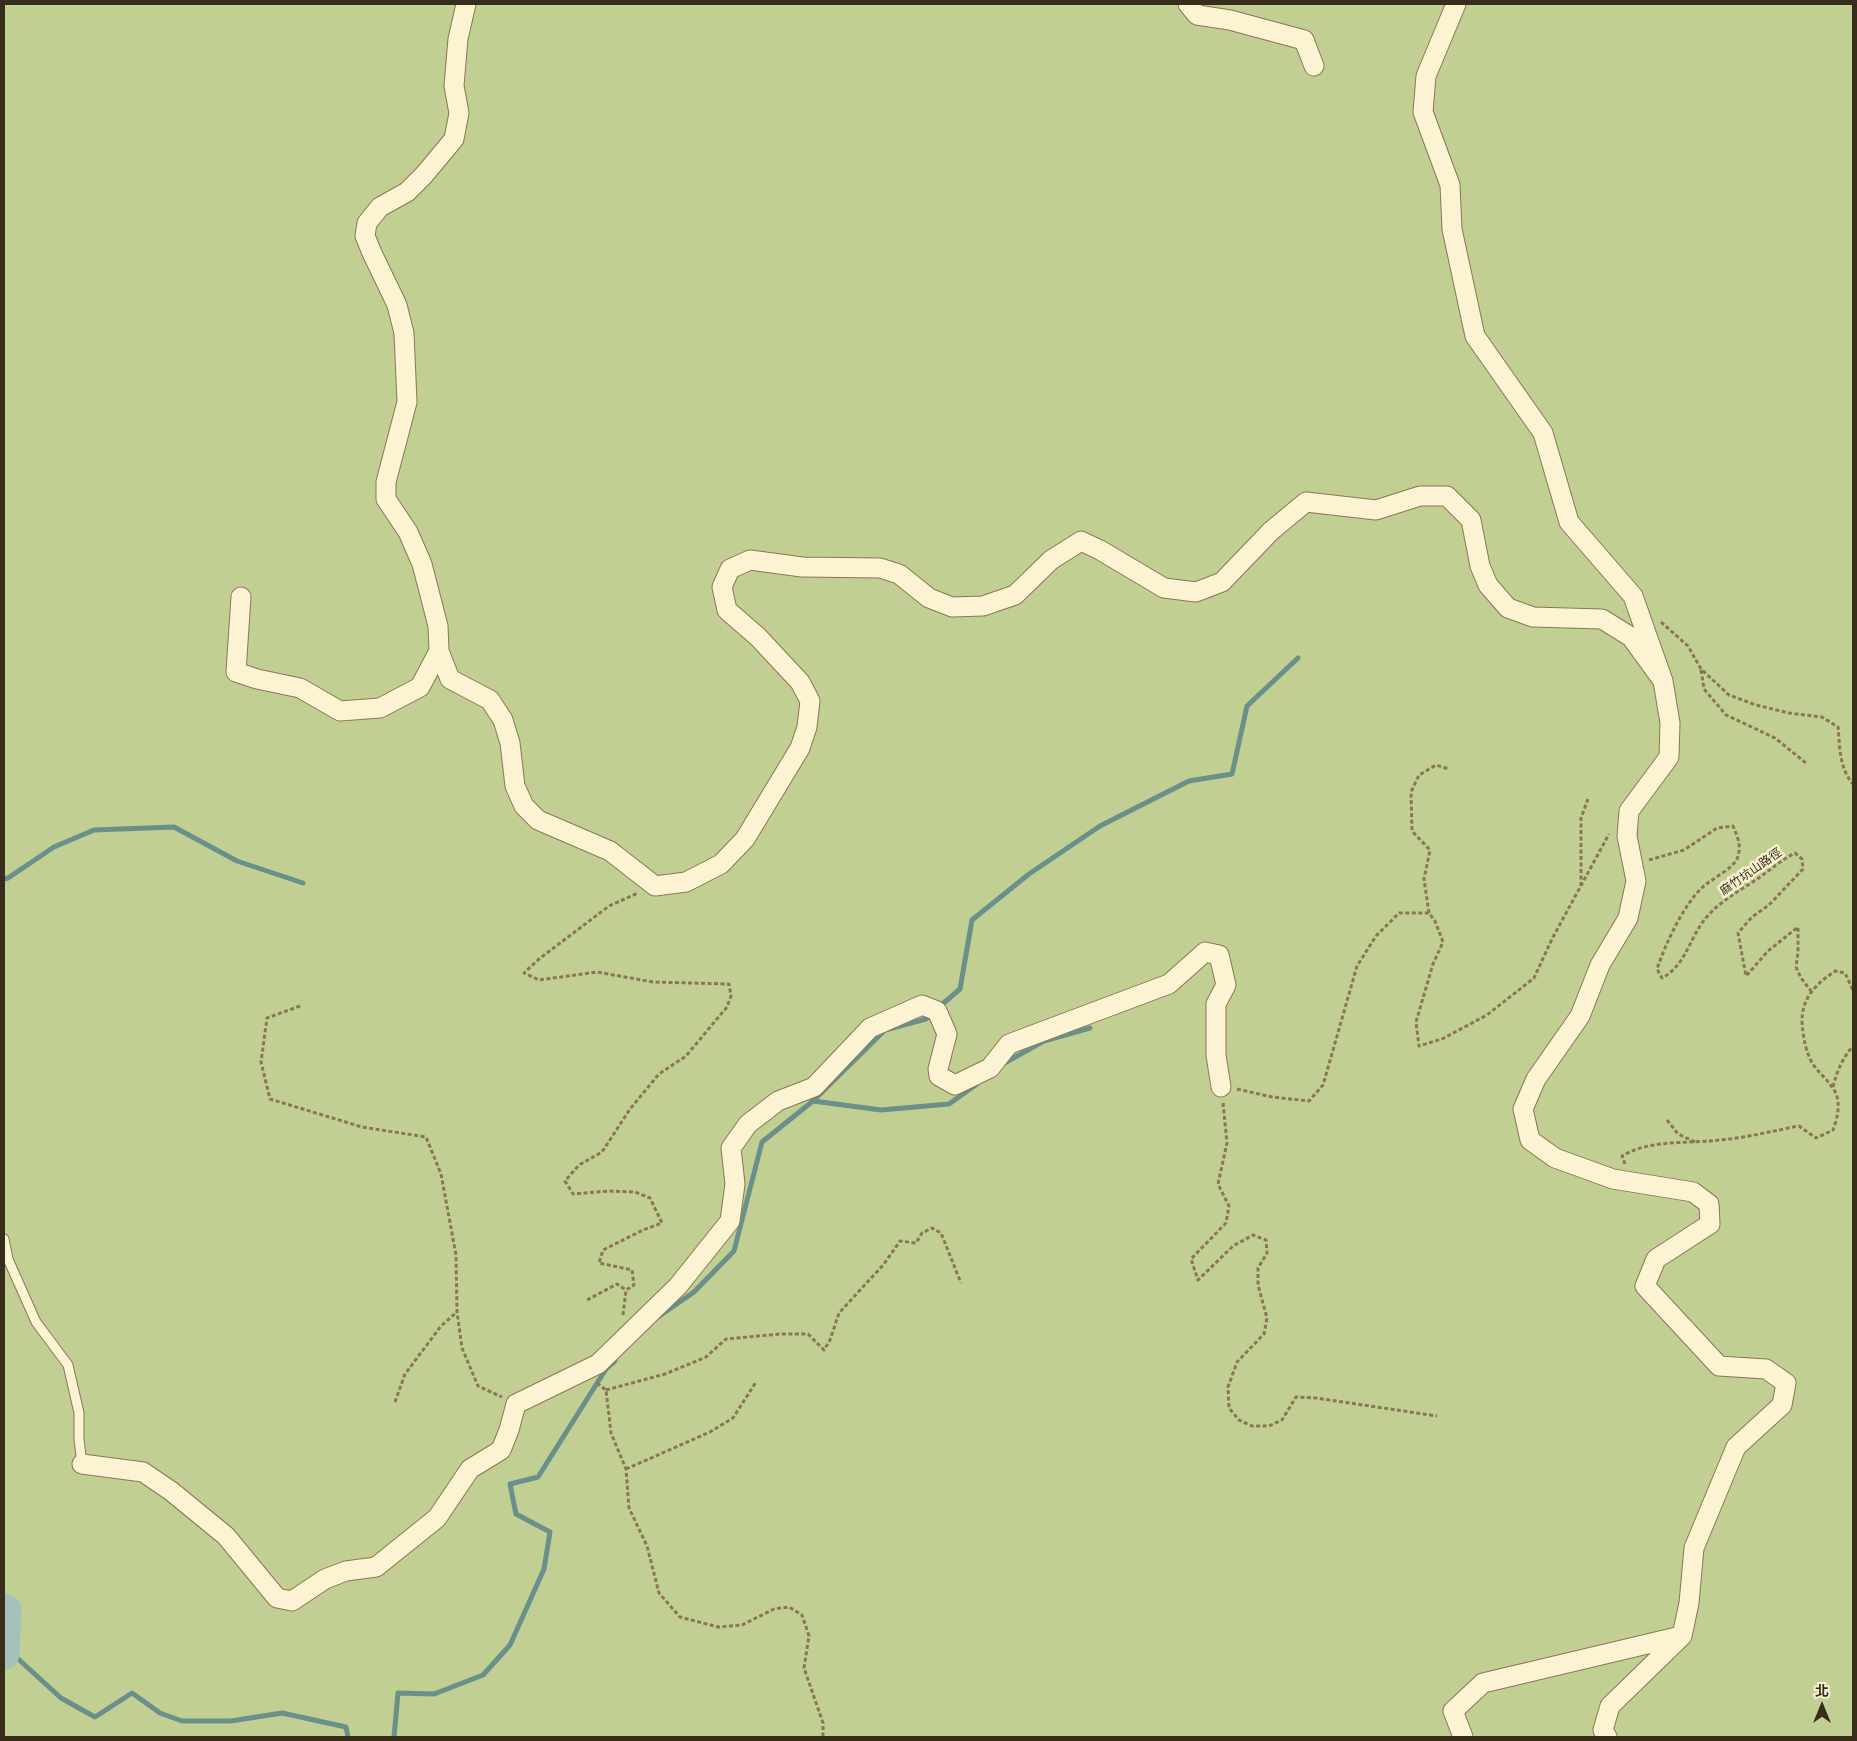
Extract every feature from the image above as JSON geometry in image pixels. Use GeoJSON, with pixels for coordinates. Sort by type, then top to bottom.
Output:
{"type":"FeatureCollection","features":[{"type":"Feature","properties":{"kind":"street"},"geometry":{"type":"LineString","coordinates":[[466,4],[458,39],[454,86],[459,113],[454,138],[424,175],[407,192],[380,207],[367,223],[366,236],[372,253],[397,304],[404,333],[407,402],[386,482],[386,499],[408,532],[422,564],[438,626],[439,651],[450,679],[490,700],[503,720],[510,743],[515,786],[524,806],[538,820],[610,852],[655,886],[686,882],[721,864],[745,838],[796,754],[807,727],[810,701],[800,682],[758,637],[727,610],[722,587],[730,569],[750,560],[802,567],[880,568],[900,574],[929,598],[952,607],[983,606],[1015,594],[1051,560],[1081,541],[1100,550],[1164,588],[1196,592],[1222,582],[1271,531],[1306,502],[1376,510],[1420,496],[1448,496],[1471,520],[1480,566],[1488,585],[1508,608],[1534,617],[1602,619],[1631,637],[1663,681]]}},
{"type":"Feature","properties":{"kind":"street"},"geometry":{"type":"LineString","coordinates":[[1188,4],[1196,15],[1230,20],[1304,40],[1314,66]]}},
{"type":"Feature","properties":{"kind":"street"},"geometry":{"type":"LineString","coordinates":[[1456,4],[1426,76],[1423,112],[1450,186],[1452,229],[1475,336],[1543,433],[1569,522],[1633,596],[1663,681],[1670,723],[1669,757],[1629,811],[1627,836],[1636,880],[1628,918],[1600,965],[1580,1016],[1536,1079],[1523,1109],[1530,1140],[1555,1158],[1613,1179],[1693,1192],[1709,1204],[1710,1224],[1656,1259],[1645,1286],[1719,1366],[1766,1369],[1786,1383],[1782,1405],[1736,1447],[1694,1548],[1689,1603],[1682,1636],[1610,1706],[1603,1730],[1607,1737]]}},
{"type":"Feature","properties":{"kind":"street"},"geometry":{"type":"LineString","coordinates":[[241,597],[236,672],[300,688],[340,711],[380,708],[420,688],[439,651]]}},
{"type":"Feature","properties":{"kind":"street"},"geometry":{"type":"LineString","coordinates":[[82,1464],[143,1472],[171,1491],[226,1536],[277,1598],[292,1602],[325,1579],[346,1571],[376,1567],[437,1518],[470,1469],[500,1450],[509,1430],[516,1404],[598,1364],[678,1286],[730,1221],[735,1184],[731,1148],[748,1124],[778,1101],[814,1086],[870,1028],[922,1005],[937,1010],[947,1034],[938,1076],[955,1085],[990,1068],[1009,1044],[1169,984],[1205,952],[1219,955],[1226,985],[1216,1004],[1216,1055],[1221,1087]]}},
{"type":"Feature","properties":{"kind":"street"},"geometry":{"type":"LineString","coordinates":[[1463,1737],[1453,1711],[1482,1683],[1682,1636]]}},
{"type":"Feature","properties":{"kind":"lane"},"geometry":{"type":"LineString","coordinates":[[4,1239],[8,1259],[36,1322],[68,1365],[79,1413],[79,1439],[82,1464]]}},
{"type":"Feature","properties":{"kind":"path"},"geometry":{"type":"LineString","coordinates":[[1660,621],[1688,646],[1701,669],[1729,695],[1756,705],[1789,713],[1822,717],[1838,727],[1840,757],[1853,784]]}},
{"type":"Feature","properties":{"kind":"path"},"geometry":{"type":"LineString","coordinates":[[1701,669],[1704,689],[1726,715],[1775,738],[1806,763]]}},
{"type":"Feature","properties":{"kind":"path"},"geometry":{"type":"LineString","coordinates":[[1449,770],[1436,766],[1420,775],[1410,792],[1412,831],[1430,850],[1424,879],[1429,913],[1435,921],[1443,942],[1433,964],[1416,1022],[1419,1046],[1442,1039],[1487,1016],[1534,978],[1606,838],[1629,811]]}},
{"type":"Feature","properties":{"kind":"path"},"geometry":{"type":"LineString","coordinates":[[1580,890],[1582,818],[1588,799]]}},
{"type":"Feature","properties":{"kind":"path","name":"麻竹坑山路徑"},"geometry":{"type":"LineString","coordinates":[[1631,859],[1637,858],[1646,861],[1684,850],[1717,828],[1733,826],[1741,846],[1736,862],[1702,887],[1680,918],[1663,952],[1658,969],[1662,978],[1672,972],[1682,959],[1704,920],[1714,910],[1735,892],[1751,883],[1783,859],[1795,853],[1802,859],[1803,869],[1769,905],[1752,917],[1738,934],[1746,976],[1768,951],[1798,926],[1796,967],[1801,978],[1811,991]]}},
{"type":"Feature","properties":{"kind":"path"},"geometry":{"type":"LineString","coordinates":[[622,1318],[626,1290],[634,1285],[632,1270],[599,1263],[604,1250],[643,1230],[662,1223],[650,1198],[635,1192],[610,1191],[573,1194],[565,1182],[579,1165],[602,1152],[630,1109],[659,1074],[686,1056],[727,1007],[731,996],[729,984],[653,982],[597,972],[539,980],[524,974],[539,959],[609,906],[655,886]]}},
{"type":"Feature","properties":{"kind":"path"},"geometry":{"type":"LineString","coordinates":[[1429,913],[1399,913],[1376,936],[1357,966],[1324,1085],[1310,1101],[1272,1097],[1244,1089],[1221,1087],[1227,1143],[1218,1184],[1229,1206],[1226,1223],[1191,1259],[1198,1280],[1233,1246],[1253,1235],[1266,1240],[1267,1253],[1258,1268],[1258,1285],[1267,1318],[1264,1334],[1237,1362],[1228,1387],[1229,1408],[1239,1420],[1252,1426],[1269,1426],[1282,1420],[1296,1397],[1316,1398],[1437,1416]]}},
{"type":"Feature","properties":{"kind":"path"},"geometry":{"type":"LineString","coordinates":[[1626,1167],[1622,1156],[1632,1150],[1647,1146],[1765,1134],[1799,1126],[1816,1138],[1833,1130],[1838,1117],[1838,1102],[1833,1088],[1812,1062],[1805,1046],[1801,1018],[1803,1008],[1811,991],[1835,971],[1845,973],[1853,990]]}},
{"type":"Feature","properties":{"kind":"path"},"geometry":{"type":"LineString","coordinates":[[300,1006],[267,1018],[261,1062],[270,1099],[362,1127],[426,1137],[441,1174],[456,1254],[457,1312],[462,1348],[478,1386],[516,1404]]}},
{"type":"Feature","properties":{"kind":"path"},"geometry":{"type":"LineString","coordinates":[[1833,1088],[1837,1070],[1853,1046]]}},
{"type":"Feature","properties":{"kind":"path"},"geometry":{"type":"LineString","coordinates":[[1667,1120],[1678,1134],[1695,1142]]}},
{"type":"Feature","properties":{"kind":"path"},"geometry":{"type":"LineString","coordinates":[[606,1390],[665,1374],[706,1357],[726,1339],[780,1334],[808,1334],[824,1350],[830,1340],[839,1313],[884,1264],[900,1241],[916,1243],[922,1233],[932,1228],[941,1233],[961,1283]]}},
{"type":"Feature","properties":{"kind":"path"},"geometry":{"type":"LineString","coordinates":[[587,1300],[617,1284],[626,1290]]}},
{"type":"Feature","properties":{"kind":"path"},"geometry":{"type":"LineString","coordinates":[[395,1402],[405,1374],[442,1326],[457,1312]]}},
{"type":"Feature","properties":{"kind":"path"},"geometry":{"type":"LineString","coordinates":[[583,1372],[606,1390],[611,1434],[626,1469],[629,1508],[647,1546],[659,1593],[680,1617],[718,1627],[742,1625],[774,1609],[790,1607],[802,1615],[809,1636],[804,1668],[823,1723],[823,1737]]}},
{"type":"Feature","properties":{"kind":"path"},"geometry":{"type":"LineString","coordinates":[[626,1469],[710,1432],[733,1418],[756,1382]]}},
{"type":"Feature","properties":{"kind":"green space"},"geometry":{"type":"Polygon","coordinates":[[[4,4],[1853,4],[1853,1737],[4,1737],[4,4]]]}},
{"type":"Feature","properties":{"kind":"waterway"},"geometry":{"type":"LineString","coordinates":[[939,1007],[960,989],[972,920],[1029,874],[1100,826],[1189,781],[1232,774],[1247,706],[1298,658]]}},
{"type":"Feature","properties":{"kind":"waterway"},"geometry":{"type":"LineString","coordinates":[[4,879],[54,847],[94,830],[174,827],[237,861],[303,883]]}},
{"type":"Feature","properties":{"kind":"waterway"},"geometry":{"type":"LineString","coordinates":[[658,1317],[694,1292],[734,1251],[762,1142],[813,1101],[885,1030],[926,1019],[933,1013]]}},
{"type":"Feature","properties":{"kind":"waterway"},"geometry":{"type":"LineString","coordinates":[[1001,1065],[1044,1041],[1090,1028]]}},
{"type":"Feature","properties":{"kind":"waterway"},"geometry":{"type":"LineString","coordinates":[[813,1101],[881,1110],[949,1104],[977,1084]]}},
{"type":"Feature","properties":{"kind":"waterway"},"geometry":{"type":"LineString","coordinates":[[394,1737],[398,1693],[434,1694],[483,1675],[510,1645],[544,1569],[550,1532],[516,1514],[510,1484],[538,1477],[606,1369],[615,1361]]}},
{"type":"Feature","properties":{"kind":"waterway"},"geometry":{"type":"LineString","coordinates":[[4,1609],[6,1610],[4,1654]]}},
{"type":"Feature","properties":{"kind":"waterway"},"geometry":{"type":"LineString","coordinates":[[4,1646],[61,1698],[95,1717],[132,1693],[160,1713],[182,1721],[231,1721],[282,1713],[346,1727],[348,1737]]}}]}
